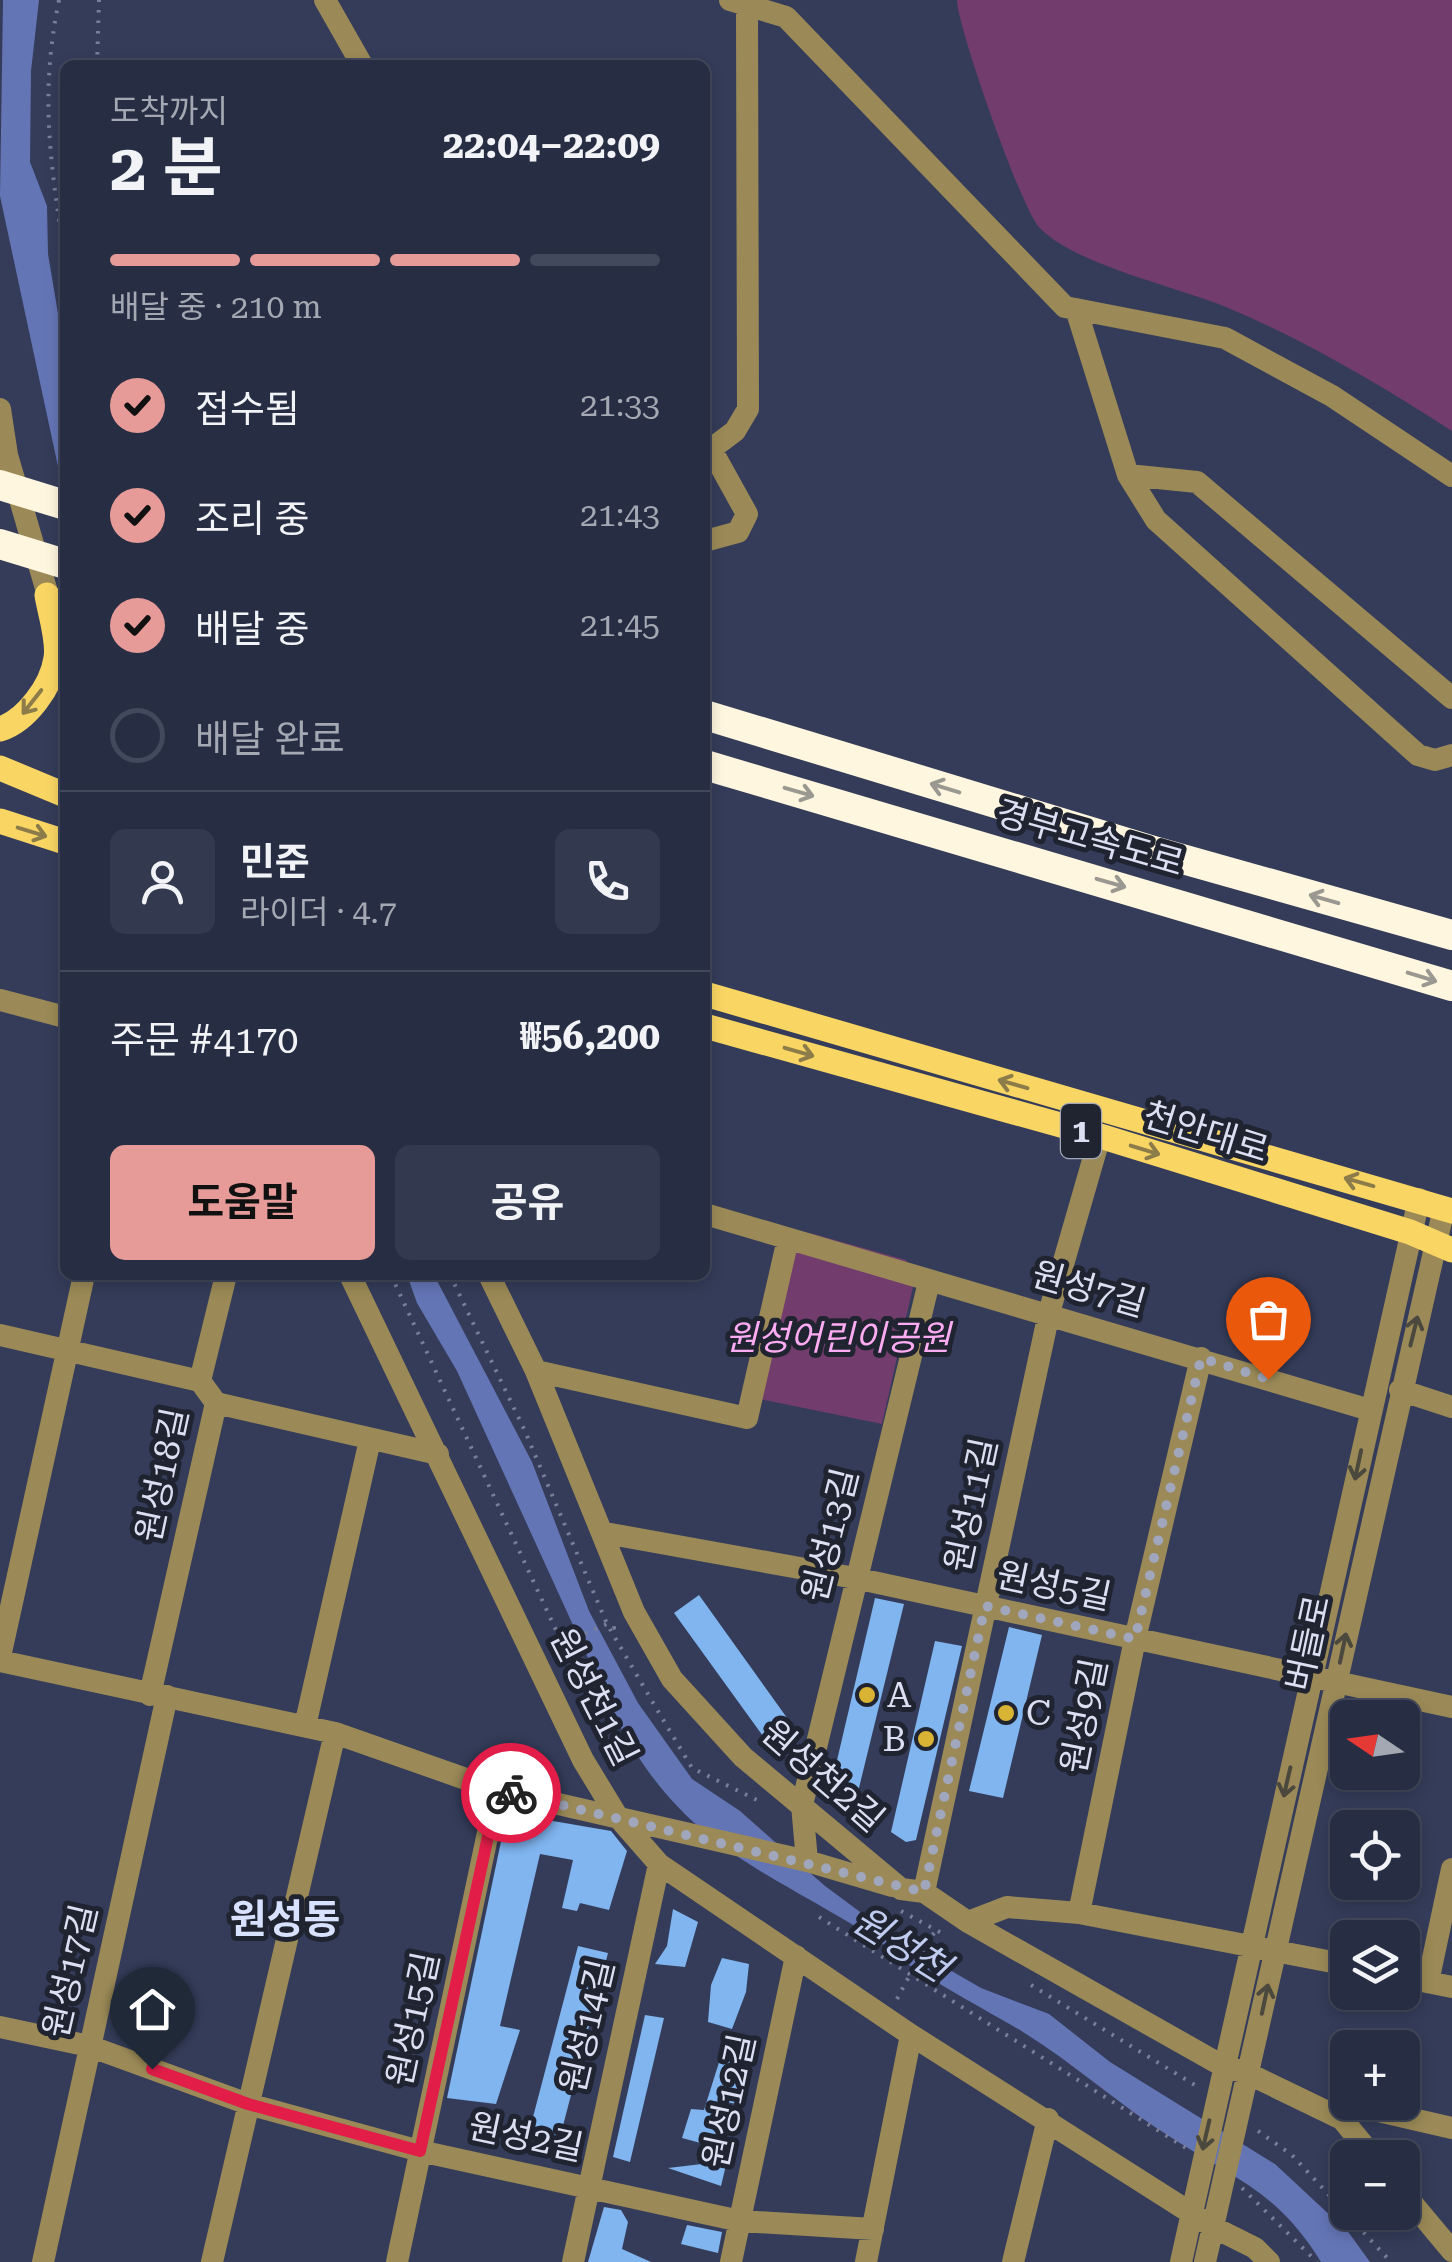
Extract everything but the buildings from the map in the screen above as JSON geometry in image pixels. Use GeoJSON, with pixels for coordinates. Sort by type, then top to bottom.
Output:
{"type":"FeatureCollection","features":[{"type":"Feature","properties":{"kind":"highway"},"geometry":{"type":"LineString","coordinates":[[0,485],[60,503]]}},
{"type":"Feature","properties":{"kind":"highway"},"geometry":{"type":"LineString","coordinates":[[0,544],[60,562]]}},
{"type":"Feature","properties":{"kind":"highway","name":"경부고속도로"},"geometry":{"type":"LineString","coordinates":[[710,717],[1154,851],[1452,935]]}},
{"type":"Feature","properties":{"kind":"highway","name":"경부고속도로"},"geometry":{"type":"LineString","coordinates":[[710,766],[1452,986]]}},
{"type":"Feature","properties":{"kind":"main road"},"geometry":{"type":"LineString","coordinates":[[0,729],[12,725],[39,698],[56,658],[47,595]]}},
{"type":"Feature","properties":{"kind":"main road"},"geometry":{"type":"LineString","coordinates":[[0,768],[60,793]]}},
{"type":"Feature","properties":{"kind":"main road"},"geometry":{"type":"LineString","coordinates":[[0,822],[60,840]]}},
{"type":"Feature","properties":{"kind":"main road","name":"천안대로"},"geometry":{"type":"LineString","coordinates":[[710,995],[1448,1210]]}},
{"type":"Feature","properties":{"kind":"main road","name":"천안대로"},"geometry":{"type":"LineString","coordinates":[[710,1027],[1100,1136],[1410,1232],[1444,1247]]}},
{"type":"Feature","properties":{"kind":"street"},"geometry":{"type":"LineString","coordinates":[[325,0],[359,60]]}},
{"type":"Feature","properties":{"kind":"street"},"geometry":{"type":"LineString","coordinates":[[710,540],[738,532],[747,514],[723,478],[711,449],[735,430],[748,409],[738,4],[781,7],[786,17],[1065,307],[1225,338],[1332,396],[1452,476]]}},
{"type":"Feature","properties":{"kind":"street"},"geometry":{"type":"LineString","coordinates":[[1076,309],[1128,475],[1156,520],[1418,755],[1435,760],[1452,755]]}},
{"type":"Feature","properties":{"kind":"street"},"geometry":{"type":"LineString","coordinates":[[0,409],[4,453],[60,632]]}},
{"type":"Feature","properties":{"kind":"street"},"geometry":{"type":"LineString","coordinates":[[1128,475],[1197,482],[1452,698]]}},
{"type":"Feature","properties":{"kind":"street"},"geometry":{"type":"LineString","coordinates":[[0,1000],[60,1016]]}},
{"type":"Feature","properties":{"kind":"street","name":"원성11길"},"geometry":{"type":"LineString","coordinates":[[904,1894],[985,1606],[1049,1312],[1100,1136]]}},
{"type":"Feature","properties":{"kind":"street","name":"버들로"},"geometry":{"type":"LineString","coordinates":[[1192,2201],[1214,2077],[1249,1945],[1419,1199]]}},
{"type":"Feature","properties":{"kind":"street","name":"버들로"},"geometry":{"type":"LineString","coordinates":[[1216,2218],[1400,1390],[1444,1247],[1448,1210]]}},
{"type":"Feature","properties":{"kind":"street","name":"원성7길"},"geometry":{"type":"LineString","coordinates":[[710,1216],[929,1282],[1049,1312],[1370,1410]]}},
{"type":"Feature","properties":{"kind":"street"},"geometry":{"type":"LineString","coordinates":[[536,1371],[747,1418],[788,1239]]}},
{"type":"Feature","properties":{"kind":"street"},"geometry":{"type":"LineString","coordinates":[[83,1280],[0,1659],[335,1733],[498,1790],[807,1861],[904,1894]]}},
{"type":"Feature","properties":{"kind":"street","name":"원성18길"},"geometry":{"type":"LineString","coordinates":[[159,1696],[216,1403],[200,1381],[225,1280]]}},
{"type":"Feature","properties":{"kind":"street","name":"원성천1길"},"geometry":{"type":"LineString","coordinates":[[352,1280],[582,1760],[617,1816],[660,1864],[911,2034],[1048,2119],[1192,2201],[1269,2262]]}},
{"type":"Feature","properties":{"kind":"street","name":"원성천2길"},"geometry":{"type":"LineString","coordinates":[[490,1280],[536,1371],[634,1612],[672,1678],[743,1757],[904,1894],[960,1931],[1214,2077],[1246,2084],[1330,2115]]}},
{"type":"Feature","properties":{"kind":"street","name":"원성13길"},"geometry":{"type":"LineString","coordinates":[[807,1861],[802,1806],[854,1578],[929,1282]]}},
{"type":"Feature","properties":{"kind":"street"},"geometry":{"type":"LineString","coordinates":[[0,1334],[200,1381]]}},
{"type":"Feature","properties":{"kind":"street","name":"원성9길"},"geometry":{"type":"LineString","coordinates":[[1080,1913],[1135,1639],[1201,1358]]}},
{"type":"Feature","properties":{"kind":"street"},"geometry":{"type":"LineString","coordinates":[[1400,1390],[1452,1407]]}},
{"type":"Feature","properties":{"kind":"street"},"geometry":{"type":"LineString","coordinates":[[216,1403],[438,1454]]}},
{"type":"Feature","properties":{"kind":"street"},"geometry":{"type":"LineString","coordinates":[[305,1726],[370,1440]]}},
{"type":"Feature","properties":{"kind":"street","name":"원성5길"},"geometry":{"type":"LineString","coordinates":[[604,1532],[854,1578],[1452,1707]]}},
{"type":"Feature","properties":{"kind":"street","name":"원성17길"},"geometry":{"type":"LineString","coordinates":[[42,2262],[159,1696]]}},
{"type":"Feature","properties":{"kind":"street"},"geometry":{"type":"LineString","coordinates":[[212,2262],[335,1733]]}},
{"type":"Feature","properties":{"kind":"street","name":"원성15길"},"geometry":{"type":"LineString","coordinates":[[396,2262],[498,1790]]}},
{"type":"Feature","properties":{"kind":"street","name":"원성14길"},"geometry":{"type":"LineString","coordinates":[[573,2262],[660,1864]]}},
{"type":"Feature","properties":{"kind":"street"},"geometry":{"type":"LineString","coordinates":[[1428,1982],[1452,1869]]}},
{"type":"Feature","properties":{"kind":"street"},"geometry":{"type":"LineString","coordinates":[[960,1931],[1007,1908],[1080,1913],[1330,1961]]}},
{"type":"Feature","properties":{"kind":"street","name":"원성12길"},"geometry":{"type":"LineString","coordinates":[[732,2262],[796,1956]]}},
{"type":"Feature","properties":{"kind":"street"},"geometry":{"type":"LineString","coordinates":[[1420,1980],[1452,1987]]}},
{"type":"Feature","properties":{"kind":"street","name":"원성2길"},"geometry":{"type":"LineString","coordinates":[[0,2026],[89,2046],[248,2104],[420,2151],[740,2221],[873,2229]]}},
{"type":"Feature","properties":{"kind":"street"},"geometry":{"type":"LineString","coordinates":[[866,2262],[911,2034]]}},
{"type":"Feature","properties":{"kind":"street"},"geometry":{"type":"LineString","coordinates":[[1013,2262],[1048,2119]]}},
{"type":"Feature","properties":{"kind":"street","name":"원성천2길"},"geometry":{"type":"LineString","coordinates":[[1343,2120],[1359,2140]]}},
{"type":"Feature","properties":{"kind":"street"},"geometry":{"type":"LineString","coordinates":[[1417,2120],[1452,2128]]}},
{"type":"Feature","properties":{"kind":"street"},"geometry":{"type":"LineString","coordinates":[[1180,2262],[1192,2201]]}},
{"type":"Feature","properties":{"kind":"street"},"geometry":{"type":"LineString","coordinates":[[1420,2213],[1452,2251]]}},
{"type":"Feature","properties":{"kind":"street"},"geometry":{"type":"LineString","coordinates":[[1205,2262],[1216,2218]]}},
{"type":"Feature","properties":{"kind":"path"},"geometry":{"type":"LineString","coordinates":[[59,0],[47,60],[48,156],[60,230]]}},
{"type":"Feature","properties":{"kind":"path"},"geometry":{"type":"LineString","coordinates":[[97,60],[99,0]]}},
{"type":"Feature","properties":{"kind":"path"},"geometry":{"type":"LineString","coordinates":[[393,1280],[562,1643],[607,1624]]}},
{"type":"Feature","properties":{"kind":"path"},"geometry":{"type":"LineString","coordinates":[[452,1280],[524,1429],[607,1624],[692,1768],[768,1806]]}},
{"type":"Feature","properties":{"kind":"path"},"geometry":{"type":"LineString","coordinates":[[904,1894],[938,1931]]}},
{"type":"Feature","properties":{"kind":"path"},"geometry":{"type":"LineString","coordinates":[[820,1918],[1190,2150]]}},
{"type":"Feature","properties":{"kind":"path"},"geometry":{"type":"LineString","coordinates":[[886,2018],[930,1937],[938,1931],[960,1931]]}},
{"type":"Feature","properties":{"kind":"path"},"geometry":{"type":"LineString","coordinates":[[1027,1983],[1214,2077]]}},
{"type":"Feature","properties":{"kind":"path"},"geometry":{"type":"LineString","coordinates":[[1246,2122],[1292,2155],[1392,2262]]}},
{"type":"Feature","properties":{"kind":"path"},"geometry":{"type":"LineString","coordinates":[[1236,2184],[1317,2262]]}},
{"type":"Feature","properties":{"kind":"green space"},"geometry":{"type":"Polygon","coordinates":[[[957,0],[1452,0],[1452,431],[1285,334],[1226,307],[1100,263],[1075,252],[1039,227],[992,117],[957,0]]]}},
{"type":"Feature","properties":{"kind":"green space","name":"원성어린이공원"},"geometry":{"type":"Polygon","coordinates":[[[810,1233],[906,1260],[915,1278],[882,1424],[760,1399],[798,1241],[810,1233]]]}},
{"type":"Feature","properties":{"kind":"water"},"geometry":{"type":"Polygon","coordinates":[[[3,0],[39,0],[31,71],[30,162],[47,206],[48,254],[60,325],[60,476],[0,196],[3,0]]]}},
{"type":"Feature","properties":{"kind":"water","name":"원성천"},"geometry":{"type":"Polygon","coordinates":[[[409,1280],[437,1280],[532,1462],[589,1611],[638,1703],[692,1779],[740,1811],[825,1886],[898,1940],[981,1988],[1049,2014],[1110,2062],[1275,2164],[1330,2215],[1330,2230],[1346,2230],[1370,2262],[1321,2262],[1289,2219],[1255,2190],[1153,2126],[1023,2032],[760,1871],[697,1825],[641,1761],[615,1717],[457,1371],[417,1303],[409,1280]]]}},
{"type":"Feature","properties":{"kind":"way so far"},"geometry":{"type":"LineString","coordinates":[[511,1793],[924,1892],[985,1606],[1135,1639],[1201,1358],[1268,1379]]}},
{"type":"Feature","properties":{"kind":"place","name":"A"},"geometry":{"type":"Point","coordinates":[867,1695]}},
{"type":"Feature","properties":{"kind":"place","name":"C"},"geometry":{"type":"Point","coordinates":[1006,1713]}},
{"type":"Feature","properties":{"kind":"place","name":"B"},"geometry":{"type":"Point","coordinates":[926,1739]}},
{"type":"Feature","properties":{"kind":"district","name":"원성동"},"geometry":{"type":"Point","coordinates":[285,1919]}},
{"type":"Feature","properties":{"kind":"route"},"geometry":{"type":"LineString","coordinates":[[152,2069],[248,2104],[420,2151],[498,1790],[511,1793]]}}]}
